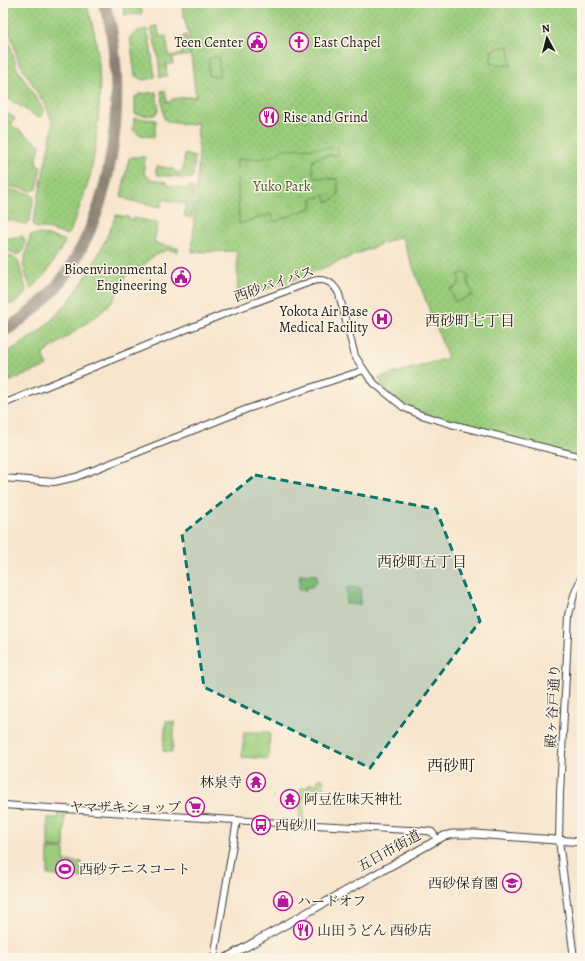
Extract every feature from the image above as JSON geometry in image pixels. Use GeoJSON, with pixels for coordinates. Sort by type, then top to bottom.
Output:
{"type":"FeatureCollection","features":[{"type":"Feature","properties":{"kind":"main road","name":"五日市街道"},"geometry":{"type":"LineString","coordinates":[[226,958],[437,840],[450,835],[456,834],[582,842]]}},
{"type":"Feature","properties":{"kind":"street","name":"西砂バイパス"},"geometry":{"type":"LineString","coordinates":[[3,404],[235,310],[323,279],[329,281],[335,286],[339,294],[352,350],[355,356],[375,384],[403,407],[457,425],[582,457]]}},
{"type":"Feature","properties":{"kind":"street"},"geometry":{"type":"LineString","coordinates":[[3,478],[54,482],[76,477],[240,412],[364,370]]}},
{"type":"Feature","properties":{"kind":"street","name":"殿ヶ谷戸通り"},"geometry":{"type":"LineString","coordinates":[[574,958],[559,840],[560,785],[569,615],[574,595],[582,576]]}},
{"type":"Feature","properties":{"kind":"street"},"geometry":{"type":"LineString","coordinates":[[3,805],[427,831],[432,832],[437,840]]}},
{"type":"Feature","properties":{"kind":"street"},"geometry":{"type":"LineString","coordinates":[[214,958],[237,820]]}},
{"type":"Feature","properties":{"kind":"highlighted area"},"geometry":{"type":"Polygon","coordinates":[[[255,475],[436,509],[480,621],[370,768],[204,687],[182,534],[255,475]]]}},
{"type":"Feature","properties":{"kind":"green space"},"geometry":{"type":"Polygon","coordinates":[[[3,3],[86,3],[91,19],[95,35],[99,66],[99,113],[91,172],[87,187],[70,232],[66,235],[45,228],[37,228],[33,223],[53,125],[48,110],[19,62],[3,11],[3,3]]]}},
{"type":"Feature","properties":{"kind":"green space"},"geometry":{"type":"Polygon","coordinates":[[[122,3],[140,3],[141,14],[125,15],[122,3]]]}},
{"type":"Feature","properties":{"kind":"green space"},"geometry":{"type":"Polygon","coordinates":[[[181,3],[582,3],[582,457],[497,436],[403,407],[380,384],[382,383],[378,378],[448,358],[401,236],[294,280],[238,299],[237,251],[192,252],[199,154],[197,122],[191,125],[168,122],[164,119],[161,91],[165,91],[167,102],[172,101],[172,99],[195,96],[196,98],[189,37],[181,3]]]}},
{"type":"Feature","properties":{"kind":"green space"},"geometry":{"type":"Polygon","coordinates":[[[3,23],[17,68],[43,109],[44,112],[40,117],[37,117],[3,95],[3,23]]]}},
{"type":"Feature","properties":{"kind":"green space"},"geometry":{"type":"Polygon","coordinates":[[[157,26],[160,37],[166,36],[169,56],[182,54],[180,39],[186,35],[190,55],[172,58],[173,64],[166,64],[167,76],[160,77],[158,56],[151,27],[157,26]]]}},
{"type":"Feature","properties":{"kind":"green space"},"geometry":{"type":"Polygon","coordinates":[[[146,29],[148,31],[155,76],[154,78],[143,80],[135,76],[130,37],[138,31],[146,29]]]}},
{"type":"Feature","properties":{"kind":"green space"},"geometry":{"type":"Polygon","coordinates":[[[509,46],[511,66],[491,63],[492,50],[509,46]]]}},
{"type":"Feature","properties":{"kind":"green space"},"geometry":{"type":"Polygon","coordinates":[[[219,57],[219,76],[209,76],[209,58],[219,57]]]}},
{"type":"Feature","properties":{"kind":"green space"},"geometry":{"type":"Polygon","coordinates":[[[156,92],[158,105],[157,113],[151,116],[135,114],[135,97],[140,94],[156,92]]]}},
{"type":"Feature","properties":{"kind":"green space"},"geometry":{"type":"Polygon","coordinates":[[[3,111],[15,118],[11,125],[40,145],[36,164],[41,166],[37,189],[33,191],[5,185],[4,188],[31,194],[34,198],[29,222],[25,224],[3,219],[3,111]]]}},
{"type":"Feature","properties":{"kind":"green space"},"geometry":{"type":"Polygon","coordinates":[[[134,118],[156,120],[154,137],[140,135],[135,132],[133,130],[134,118]]]}},
{"type":"Feature","properties":{"kind":"green space","name":"Yuko Park"},"geometry":{"type":"Polygon","coordinates":[[[338,148],[338,155],[324,156],[314,159],[312,163],[315,178],[338,179],[338,195],[334,199],[327,202],[324,195],[311,199],[313,207],[274,222],[271,214],[239,224],[237,159],[255,159],[274,156],[282,149],[338,148]]]}},
{"type":"Feature","properties":{"kind":"green space"},"geometry":{"type":"Polygon","coordinates":[[[185,154],[195,157],[193,177],[189,179],[178,178],[178,172],[182,172],[185,154]]]}},
{"type":"Feature","properties":{"kind":"green space"},"geometry":{"type":"Polygon","coordinates":[[[145,157],[144,173],[151,179],[167,182],[167,185],[188,189],[189,186],[192,186],[194,189],[192,218],[184,216],[186,204],[163,199],[161,207],[128,200],[121,196],[129,158],[145,157]]]}},
{"type":"Feature","properties":{"kind":"green space"},"geometry":{"type":"Polygon","coordinates":[[[157,166],[173,169],[177,173],[176,177],[158,175],[155,170],[157,170],[157,166]]]}},
{"type":"Feature","properties":{"kind":"green space"},"geometry":{"type":"Polygon","coordinates":[[[116,215],[129,217],[128,219],[133,220],[134,218],[158,223],[154,243],[178,248],[178,251],[167,250],[159,253],[152,257],[141,268],[133,270],[127,274],[113,301],[99,314],[43,354],[47,366],[3,384],[3,354],[24,342],[40,330],[55,317],[68,302],[80,286],[100,252],[116,215]]]}},
{"type":"Feature","properties":{"kind":"green space"},"geometry":{"type":"Polygon","coordinates":[[[40,234],[64,240],[65,242],[47,272],[31,290],[23,265],[31,235],[40,234]]]}},
{"type":"Feature","properties":{"kind":"green space"},"geometry":{"type":"Polygon","coordinates":[[[21,236],[25,241],[23,250],[20,254],[18,255],[3,248],[3,239],[21,236]]]}},
{"type":"Feature","properties":{"kind":"green space"},"geometry":{"type":"Polygon","coordinates":[[[3,252],[18,260],[27,293],[13,304],[3,303],[3,252]]]}},
{"type":"Feature","properties":{"kind":"green space"},"geometry":{"type":"Polygon","coordinates":[[[466,272],[469,279],[467,280],[473,295],[455,302],[450,289],[458,286],[460,281],[458,275],[466,272]]]}},
{"type":"Feature","properties":{"kind":"green space"},"geometry":{"type":"Polygon","coordinates":[[[300,574],[317,575],[317,582],[312,587],[306,587],[306,591],[299,590],[300,574]]]}},
{"type":"Feature","properties":{"kind":"green space"},"geometry":{"type":"Polygon","coordinates":[[[347,587],[361,588],[360,605],[346,604],[347,587]]]}},
{"type":"Feature","properties":{"kind":"green space"},"geometry":{"type":"Polygon","coordinates":[[[166,721],[175,722],[172,752],[163,751],[166,721]]]}},
{"type":"Feature","properties":{"kind":"green space"},"geometry":{"type":"Polygon","coordinates":[[[244,732],[270,732],[268,759],[242,757],[244,732]]]}},
{"type":"Feature","properties":{"kind":"green space"},"geometry":{"type":"Polygon","coordinates":[[[318,779],[323,779],[324,789],[305,790],[304,821],[299,821],[301,788],[308,787],[309,784],[318,784],[318,779]]]}},
{"type":"Feature","properties":{"kind":"green space"},"geometry":{"type":"Polygon","coordinates":[[[58,811],[65,811],[64,848],[48,848],[48,818],[58,818],[58,811]]]}},
{"type":"Feature","properties":{"kind":"green space","name":"西砂テニスコート"},"geometry":{"type":"Polygon","coordinates":[[[48,849],[64,849],[64,861],[82,862],[83,878],[48,875],[48,849]]]}},
{"type":"Feature","properties":{"kind":"taxiway"},"geometry":{"type":"LineString","coordinates":[[3,332],[33,310],[60,282],[78,255],[92,225],[103,194],[115,128],[116,95],[115,61],[111,29],[104,3]]}},
{"type":"Feature","properties":{"kind":"place","name":"Teen Center"},"geometry":{"type":"Point","coordinates":[257,42]}},
{"type":"Feature","properties":{"kind":"place","name":"East Chapel"},"geometry":{"type":"Point","coordinates":[299,42]}},
{"type":"Feature","properties":{"kind":"place","name":"Rise and Grind"},"geometry":{"type":"Point","coordinates":[269,117]}},
{"type":"Feature","properties":{"kind":"place","name":"Bioenvironmental Engineering"},"geometry":{"type":"Point","coordinates":[181,277]}},
{"type":"Feature","properties":{"kind":"place","name":"Yokota Air Base Medical Facility"},"geometry":{"type":"Point","coordinates":[382,319]}},
{"type":"Feature","properties":{"kind":"place","name":"林泉寺"},"geometry":{"type":"Point","coordinates":[256,782]}},
{"type":"Feature","properties":{"kind":"place","name":"阿豆佐味天神社"},"geometry":{"type":"Point","coordinates":[290,799]}},
{"type":"Feature","properties":{"kind":"place","name":"ヤマザキショップ"},"geometry":{"type":"Point","coordinates":[195,807]}},
{"type":"Feature","properties":{"kind":"place","name":"西砂川"},"geometry":{"type":"Point","coordinates":[261,825]}},
{"type":"Feature","properties":{"kind":"place","name":"西砂テニスコート"},"geometry":{"type":"Point","coordinates":[65,869]}},
{"type":"Feature","properties":{"kind":"place","name":"西砂保育園"},"geometry":{"type":"Point","coordinates":[512,883]}},
{"type":"Feature","properties":{"kind":"place","name":"ハードオフ"},"geometry":{"type":"Point","coordinates":[283,901]}},
{"type":"Feature","properties":{"kind":"place","name":"山田うどん 西砂店"},"geometry":{"type":"Point","coordinates":[303,930]}},
{"type":"Feature","properties":{"kind":"district","name":"西砂町七丁目"},"geometry":{"type":"Point","coordinates":[470,321]}},
{"type":"Feature","properties":{"kind":"district","name":"西砂町五丁目"},"geometry":{"type":"Point","coordinates":[422,562]}},
{"type":"Feature","properties":{"kind":"district","name":"西砂町"},"geometry":{"type":"Point","coordinates":[451,766]}}]}
